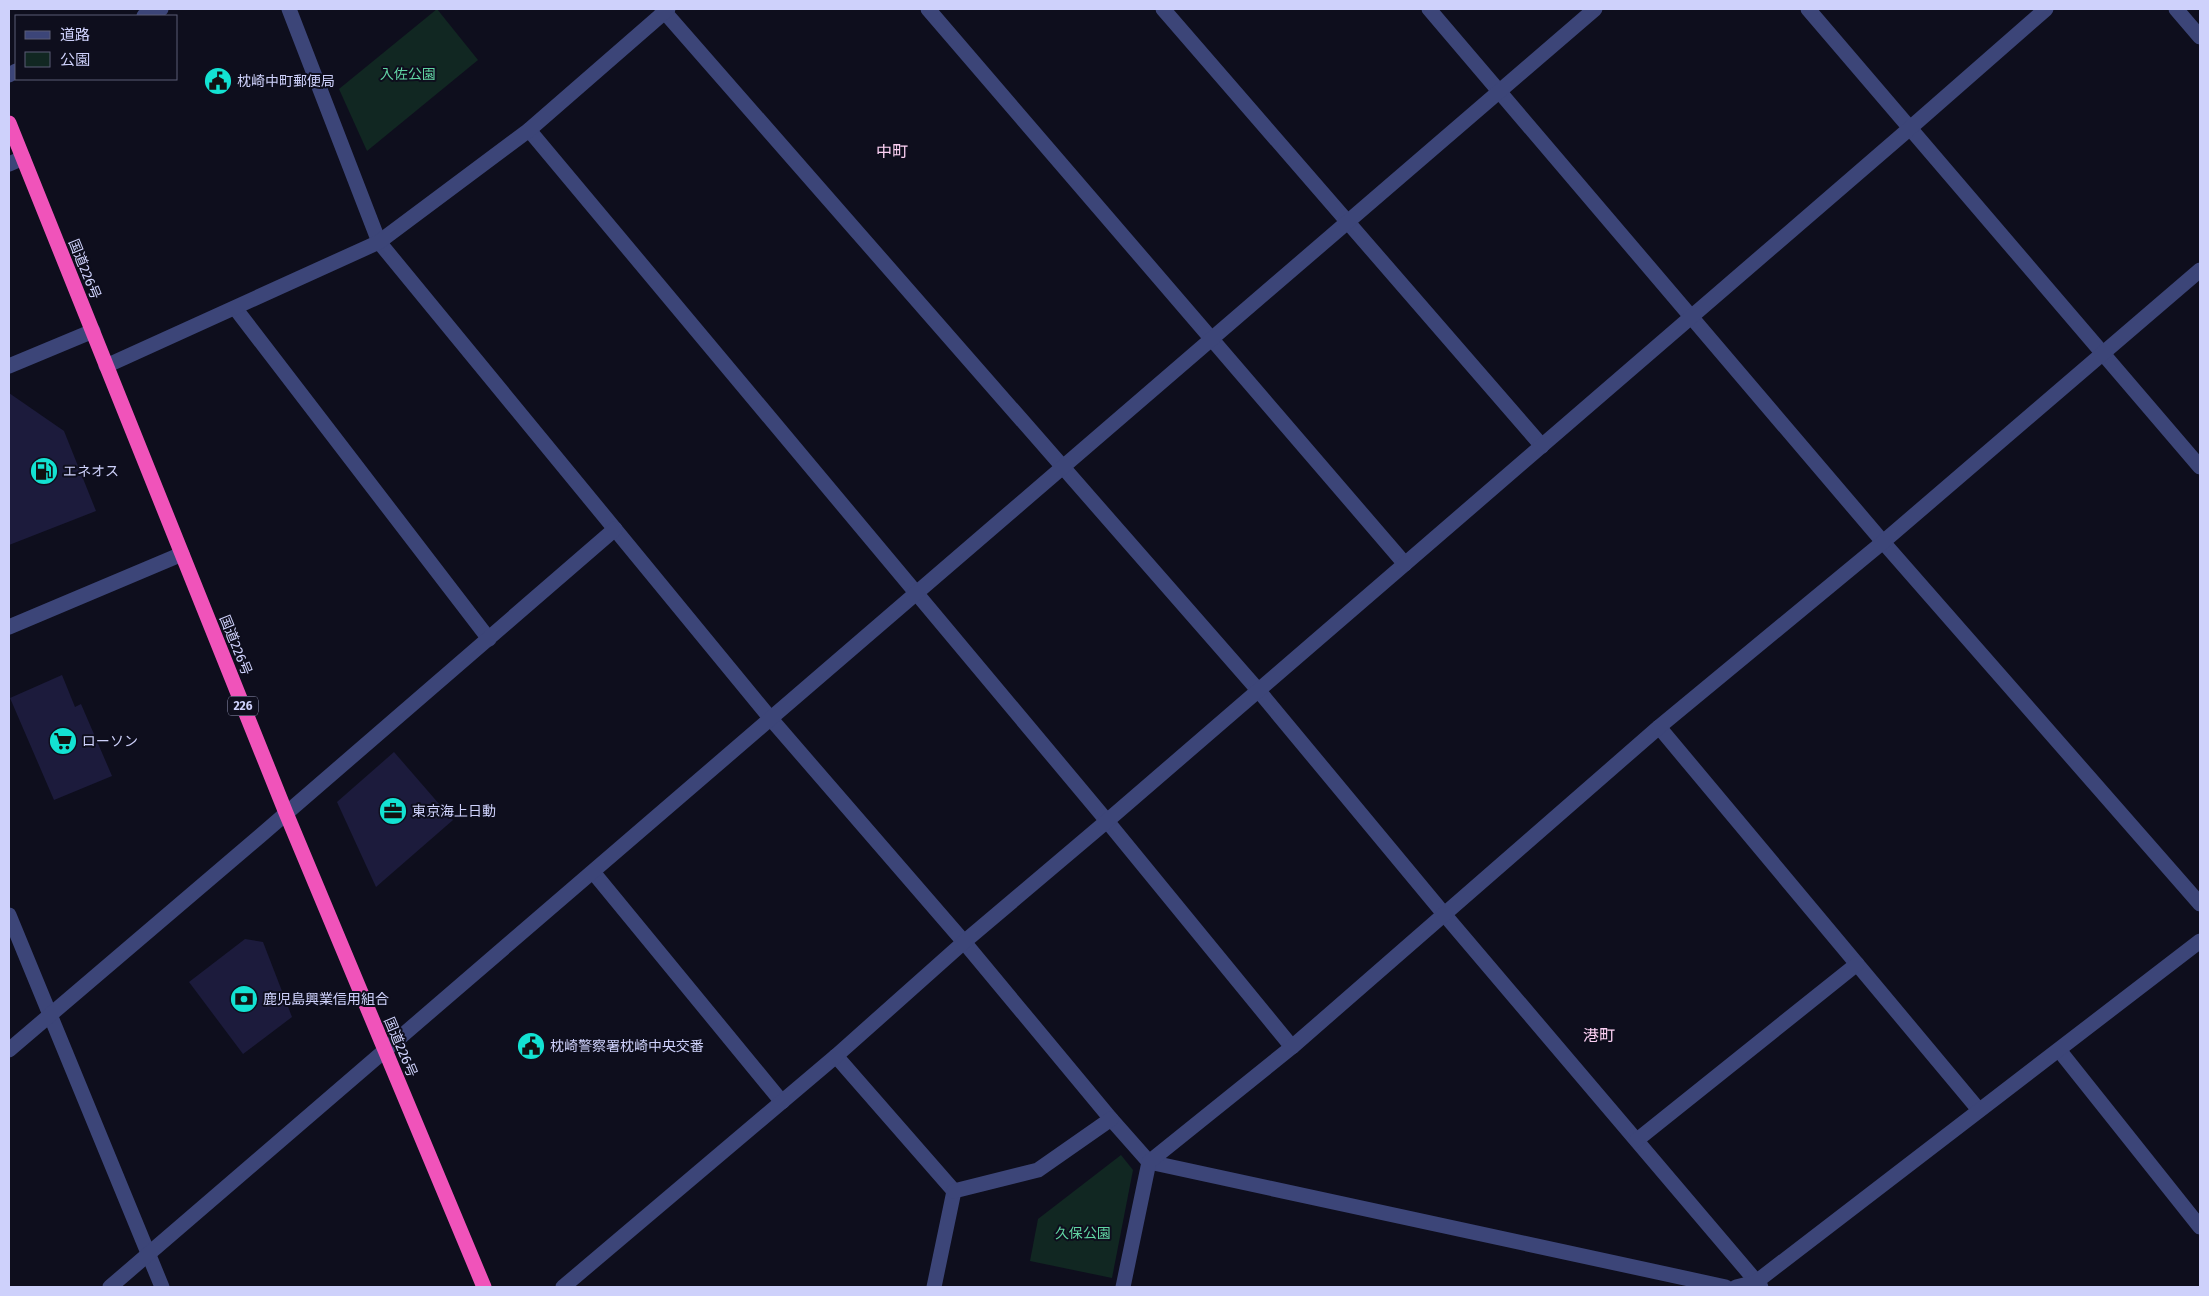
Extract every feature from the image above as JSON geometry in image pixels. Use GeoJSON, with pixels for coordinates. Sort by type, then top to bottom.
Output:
{"type":"FeatureCollection","features":[{"type":"Feature","properties":{"kind":"highway","name":"国道226号"},"geometry":{"type":"LineString","coordinates":[[9,123],[16,161],[92,331],[286,813],[484,1287]]}},
{"type":"Feature","properties":{"kind":"street"},"geometry":{"type":"LineString","coordinates":[[146,15],[161,9]]}},
{"type":"Feature","properties":{"kind":"street"},"geometry":{"type":"LineString","coordinates":[[288,9],[379,242],[771,719],[964,942],[1149,1162],[1689,1283],[1726,1287]]}},
{"type":"Feature","properties":{"kind":"street"},"geometry":{"type":"LineString","coordinates":[[928,9],[1405,564]]}},
{"type":"Feature","properties":{"kind":"street"},"geometry":{"type":"LineString","coordinates":[[1163,9],[1542,446]]}},
{"type":"Feature","properties":{"kind":"street"},"geometry":{"type":"LineString","coordinates":[[1429,9],[1883,542],[2200,904]]}},
{"type":"Feature","properties":{"kind":"street"},"geometry":{"type":"LineString","coordinates":[[110,1287],[1594,9]]}},
{"type":"Feature","properties":{"kind":"street"},"geometry":{"type":"LineString","coordinates":[[1808,9],[2200,467]]}},
{"type":"Feature","properties":{"kind":"street"},"geometry":{"type":"LineString","coordinates":[[564,1287],[836,1056],[964,942],[1692,317],[2046,9]]}},
{"type":"Feature","properties":{"kind":"street"},"geometry":{"type":"LineString","coordinates":[[2176,9],[2200,37]]}},
{"type":"Feature","properties":{"kind":"street"},"geometry":{"type":"LineString","coordinates":[[106,366],[379,242],[529,130],[665,10],[1258,690],[1444,914],[1758,1284]]}},
{"type":"Feature","properties":{"kind":"street"},"geometry":{"type":"LineString","coordinates":[[529,130],[915,594],[1107,821],[1292,1047]]}},
{"type":"Feature","properties":{"kind":"street"},"geometry":{"type":"LineString","coordinates":[[1123,1287],[1149,1162],[1292,1047],[1659,727],[1883,542],[2200,270]]}},
{"type":"Feature","properties":{"kind":"street"},"geometry":{"type":"LineString","coordinates":[[235,308],[489,639]]}},
{"type":"Feature","properties":{"kind":"street"},"geometry":{"type":"LineString","coordinates":[[9,366],[92,331]]}},
{"type":"Feature","properties":{"kind":"street"},"geometry":{"type":"LineString","coordinates":[[9,1050],[615,529]]}},
{"type":"Feature","properties":{"kind":"street"},"geometry":{"type":"LineString","coordinates":[[9,627],[182,554]]}},
{"type":"Feature","properties":{"kind":"street"},"geometry":{"type":"LineString","coordinates":[[1659,727],[1979,1110]]}},
{"type":"Feature","properties":{"kind":"street"},"geometry":{"type":"LineString","coordinates":[[594,872],[782,1102]]}},
{"type":"Feature","properties":{"kind":"street"},"geometry":{"type":"LineString","coordinates":[[9,915],[162,1287]]}},
{"type":"Feature","properties":{"kind":"street"},"geometry":{"type":"LineString","coordinates":[[1736,1287],[1758,1284],[1979,1110],[2200,941]]}},
{"type":"Feature","properties":{"kind":"street"},"geometry":{"type":"LineString","coordinates":[[1636,1140],[1857,964]]}},
{"type":"Feature","properties":{"kind":"street"},"geometry":{"type":"LineString","coordinates":[[2059,1050],[2200,1228]]}},
{"type":"Feature","properties":{"kind":"street"},"geometry":{"type":"LineString","coordinates":[[836,1056],[954,1191]]}},
{"type":"Feature","properties":{"kind":"street"},"geometry":{"type":"LineString","coordinates":[[954,1191],[1038,1170],[1111,1119]]}},
{"type":"Feature","properties":{"kind":"street"},"geometry":{"type":"LineString","coordinates":[[934,1287],[954,1191]]}},
{"type":"Feature","properties":{"kind":"green space","name":"入佐公園"},"geometry":{"type":"Polygon","coordinates":[[[437,9],[478,60],[367,151],[339,89],[437,9]]]}},
{"type":"Feature","properties":{"kind":"green space","name":"久保公園"},"geometry":{"type":"Polygon","coordinates":[[[1121,1155],[1133,1170],[1112,1278],[1030,1261],[1038,1219],[1121,1155]]]}},
{"type":"Feature","properties":{"kind":"building","name":"エネオス"},"geometry":{"type":"Polygon","coordinates":[[[9,393],[64,431],[96,511],[9,545],[9,393]]]}},
{"type":"Feature","properties":{"kind":"building","name":"ローソン"},"geometry":{"type":"Polygon","coordinates":[[[62,675],[75,707],[81,704],[112,776],[54,800],[10,698],[62,675]]]}},
{"type":"Feature","properties":{"kind":"building","name":"東京海上日動"},"geometry":{"type":"Polygon","coordinates":[[[394,752],[453,820],[376,887],[337,802],[394,752]]]}},
{"type":"Feature","properties":{"kind":"building","name":"鹿児島興業信用組合"},"geometry":{"type":"Polygon","coordinates":[[[245,939],[263,942],[292,1017],[243,1054],[189,982],[245,939]]]}},
{"type":"Feature","properties":{"kind":"place","name":"枕崎中町郵便局"},"geometry":{"type":"Point","coordinates":[218,81]}},
{"type":"Feature","properties":{"kind":"place","name":"エネオス"},"geometry":{"type":"Point","coordinates":[44,471]}},
{"type":"Feature","properties":{"kind":"place","name":"ローソン"},"geometry":{"type":"Point","coordinates":[63,741]}},
{"type":"Feature","properties":{"kind":"place","name":"東京海上日動"},"geometry":{"type":"Point","coordinates":[393,811]}},
{"type":"Feature","properties":{"kind":"place","name":"鹿児島興業信用組合"},"geometry":{"type":"Point","coordinates":[244,999]}},
{"type":"Feature","properties":{"kind":"place","name":"枕崎警察署枕崎中央交番"},"geometry":{"type":"Point","coordinates":[531,1046]}},
{"type":"Feature","properties":{"kind":"district","name":"中町"},"geometry":{"type":"Point","coordinates":[892,151]}},
{"type":"Feature","properties":{"kind":"district","name":"港町"},"geometry":{"type":"Point","coordinates":[1599,1035]}}]}
